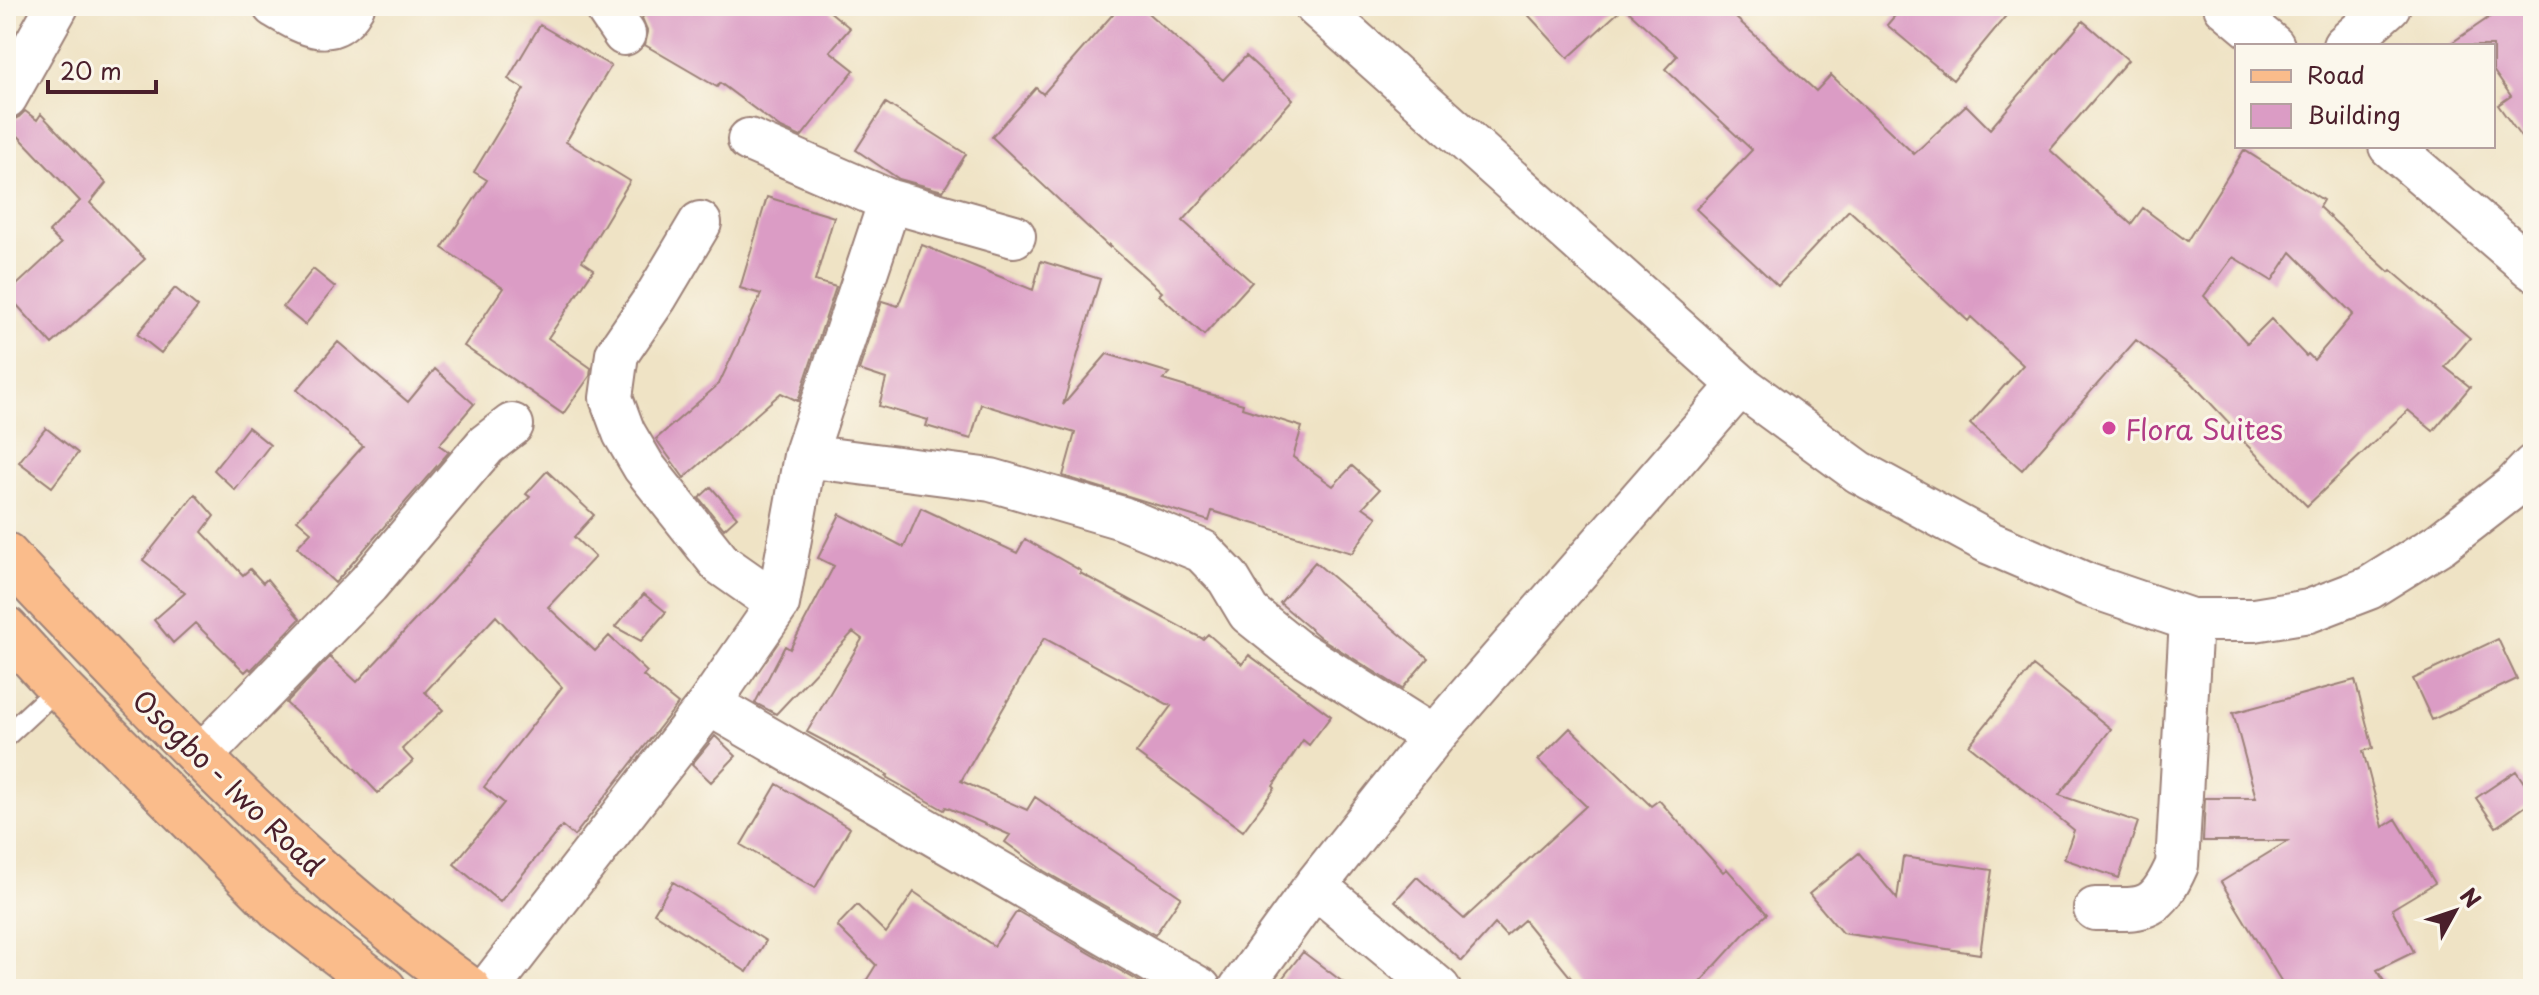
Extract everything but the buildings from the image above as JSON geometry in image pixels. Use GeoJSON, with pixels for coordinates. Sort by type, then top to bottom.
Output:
{"type":"FeatureCollection","features":[{"type":"Feature","properties":{"kind":"main road","name":"Osogbo - Iwo Road"},"geometry":{"type":"LineString","coordinates":[[6,555],[199,758],[314,868],[424,957],[469,989]]}},
{"type":"Feature","properties":{"kind":"main road","name":"Osogbo - Iwo Road"},"geometry":{"type":"LineString","coordinates":[[6,629],[59,687],[280,909],[384,989]]}},
{"type":"Feature","properties":{"kind":"street"},"geometry":{"type":"LineString","coordinates":[[6,97],[57,6]]}},
{"type":"Feature","properties":{"kind":"street"},"geometry":{"type":"LineString","coordinates":[[274,6],[296,19],[323,29],[336,25],[353,6]]}},
{"type":"Feature","properties":{"kind":"street"},"geometry":{"type":"LineString","coordinates":[[1316,6],[1740,385],[1859,472],[1990,543],[2088,585],[2191,620],[2254,620],[2309,611],[2369,588],[2441,543],[2513,487],[2533,466]]}},
{"type":"Feature","properties":{"kind":"street"},"geometry":{"type":"LineString","coordinates":[[2225,6],[2271,44]]}},
{"type":"Feature","properties":{"kind":"street"},"geometry":{"type":"LineString","coordinates":[[2346,44],[2389,6]]}},
{"type":"Feature","properties":{"kind":"street"},"geometry":{"type":"LineString","coordinates":[[749,140],[890,201],[1014,236]]}},
{"type":"Feature","properties":{"kind":"street"},"geometry":{"type":"LineString","coordinates":[[2392,148],[2533,269]]}},
{"type":"Feature","properties":{"kind":"street"},"geometry":{"type":"LineString","coordinates":[[488,989],[709,704],[778,604],[805,456],[890,201]]}},
{"type":"Feature","properties":{"kind":"street"},"geometry":{"type":"LineString","coordinates":[[700,223],[656,297],[617,354],[611,398],[624,433],[644,467],[721,564],[778,604]]}},
{"type":"Feature","properties":{"kind":"street"},"geometry":{"type":"LineString","coordinates":[[1240,989],[1315,886],[1433,737],[1740,385]]}},
{"type":"Feature","properties":{"kind":"street"},"geometry":{"type":"LineString","coordinates":[[199,758],[368,584],[486,445],[512,425]]}},
{"type":"Feature","properties":{"kind":"street"},"geometry":{"type":"LineString","coordinates":[[805,456],[991,480],[1122,518],[1202,551],[1228,578],[1249,613],[1294,649],[1433,737]]}},
{"type":"Feature","properties":{"kind":"street"},"geometry":{"type":"LineString","coordinates":[[2095,909],[2140,909],[2164,893],[2177,865],[2191,620]]}},
{"type":"Feature","properties":{"kind":"street"},"geometry":{"type":"LineString","coordinates":[[709,704],[1200,989]]}},
{"type":"Feature","properties":{"kind":"street"},"geometry":{"type":"LineString","coordinates":[[1315,886],[1439,989]]}},
{"type":"Feature","properties":{"kind":"lane"},"geometry":{"type":"LineString","coordinates":[[6,736],[59,687]]}},
{"type":"Feature","properties":{"kind":"place","name":"Flora Suites"},"geometry":{"type":"Point","coordinates":[2109,428]}}]}
